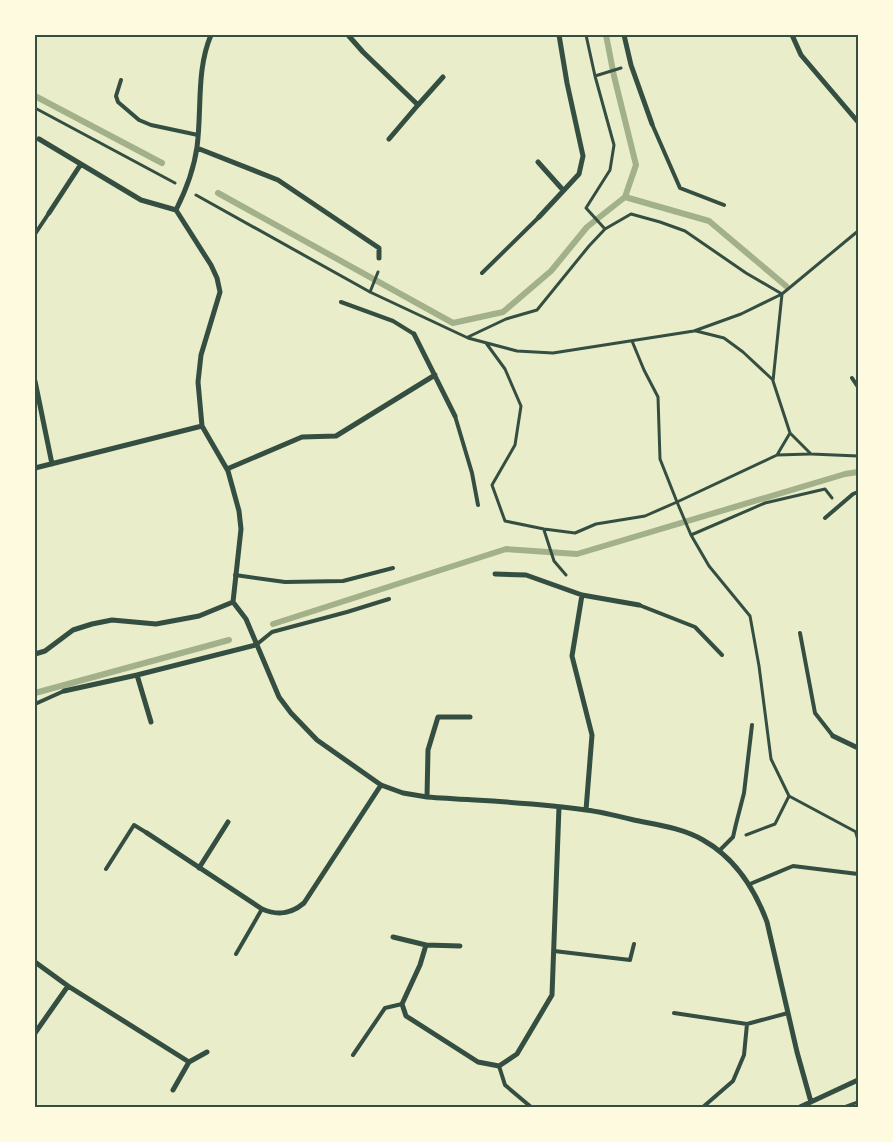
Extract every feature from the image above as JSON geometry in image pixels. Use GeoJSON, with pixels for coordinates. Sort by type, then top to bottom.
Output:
{"type":"FeatureCollection","features":[{"type":"Feature","properties":{"kind":"street"},"geometry":{"type":"LineString","coordinates":[[176,210],[186,189],[197,148],[204,52],[211,35]]}},
{"type":"Feature","properties":{"kind":"street"},"geometry":{"type":"LineString","coordinates":[[348,35],[418,105]]}},
{"type":"Feature","properties":{"kind":"street"},"geometry":{"type":"LineString","coordinates":[[539,217],[579,174],[583,156],[567,83],[560,35]]}},
{"type":"Feature","properties":{"kind":"street"},"geometry":{"type":"LineString","coordinates":[[624,35],[631,66],[652,124]]}},
{"type":"Feature","properties":{"kind":"street"},"geometry":{"type":"LineString","coordinates":[[792,35],[801,55],[858,122]]}},
{"type":"Feature","properties":{"kind":"street"},"geometry":{"type":"LineString","coordinates":[[388,139],[444,76]]}},
{"type":"Feature","properties":{"kind":"street"},"geometry":{"type":"LineString","coordinates":[[39,139],[141,200],[176,210],[211,265],[217,278],[220,292],[201,355],[198,382],[202,426],[227,469],[238,511],[241,530],[235,575],[234,602],[246,619],[279,696],[291,713],[317,740],[381,785],[403,793],[427,797],[586,810],[685,832],[703,840],[719,851],[740,871],[760,902],[767,922],[811,1102]]}},
{"type":"Feature","properties":{"kind":"street"},"geometry":{"type":"LineString","coordinates":[[197,148],[278,180],[379,248],[379,258]]}},
{"type":"Feature","properties":{"kind":"street"},"geometry":{"type":"LineString","coordinates":[[538,162],[563,190]]}},
{"type":"Feature","properties":{"kind":"street"},"geometry":{"type":"LineString","coordinates":[[49,213],[81,164]]}},
{"type":"Feature","properties":{"kind":"street"},"geometry":{"type":"LineString","coordinates":[[414,334],[455,416]]}},
{"type":"Feature","properties":{"kind":"street"},"geometry":{"type":"LineString","coordinates":[[227,469],[302,437],[336,436],[435,375]]}},
{"type":"Feature","properties":{"kind":"street"},"geometry":{"type":"LineString","coordinates":[[35,381],[52,464]]}},
{"type":"Feature","properties":{"kind":"street"},"geometry":{"type":"LineString","coordinates":[[35,468],[202,426]]}},
{"type":"Feature","properties":{"kind":"street"},"geometry":{"type":"LineString","coordinates":[[495,574],[526,574],[582,595],[639,604]]}},
{"type":"Feature","properties":{"kind":"street"},"geometry":{"type":"LineString","coordinates":[[582,595],[572,656],[592,736],[586,810]]}},
{"type":"Feature","properties":{"kind":"street"},"geometry":{"type":"LineString","coordinates":[[35,654],[45,652],[73,630],[92,624],[112,620],[156,624],[199,616],[234,602]]}},
{"type":"Feature","properties":{"kind":"street"},"geometry":{"type":"LineString","coordinates":[[64,691],[256,645]]}},
{"type":"Feature","properties":{"kind":"street"},"geometry":{"type":"LineString","coordinates":[[137,675],[151,722]]}},
{"type":"Feature","properties":{"kind":"street"},"geometry":{"type":"LineString","coordinates":[[427,797],[428,750],[438,717],[470,717]]}},
{"type":"Feature","properties":{"kind":"street"},"geometry":{"type":"LineString","coordinates":[[833,736],[858,748]]}},
{"type":"Feature","properties":{"kind":"street"},"geometry":{"type":"LineString","coordinates":[[147,833],[262,909],[270,913],[287,913],[304,903],[381,785]]}},
{"type":"Feature","properties":{"kind":"street"},"geometry":{"type":"LineString","coordinates":[[426,945],[420,965],[402,1004],[406,1016],[478,1062],[499,1066],[517,1054],[552,995],[559,807]]}},
{"type":"Feature","properties":{"kind":"street"},"geometry":{"type":"LineString","coordinates":[[199,868],[228,822]]}},
{"type":"Feature","properties":{"kind":"street"},"geometry":{"type":"LineString","coordinates":[[393,937],[426,945],[460,946]]}},
{"type":"Feature","properties":{"kind":"street"},"geometry":{"type":"LineString","coordinates":[[35,962],[68,986],[189,1062]]}},
{"type":"Feature","properties":{"kind":"street"},"geometry":{"type":"LineString","coordinates":[[35,1033],[68,986]]}},
{"type":"Feature","properties":{"kind":"street"},"geometry":{"type":"LineString","coordinates":[[173,1090],[189,1062],[208,1052]]}},
{"type":"Feature","properties":{"kind":"street"},"geometry":{"type":"LineString","coordinates":[[800,1107],[858,1080]]}},
{"type":"Feature","properties":{"kind":"lane"},"geometry":{"type":"LineString","coordinates":[[121,80],[116,96],[118,102],[139,120],[151,125],[198,136]]}},
{"type":"Feature","properties":{"kind":"lane"},"geometry":{"type":"LineString","coordinates":[[652,124],[680,188],[724,205]]}},
{"type":"Feature","properties":{"kind":"lane"},"geometry":{"type":"LineString","coordinates":[[35,234],[49,213]]}},
{"type":"Feature","properties":{"kind":"lane"},"geometry":{"type":"LineString","coordinates":[[482,273],[539,217]]}},
{"type":"Feature","properties":{"kind":"lane"},"geometry":{"type":"LineString","coordinates":[[341,302],[394,321],[414,334]]}},
{"type":"Feature","properties":{"kind":"lane"},"geometry":{"type":"LineString","coordinates":[[35,376],[35,381]]}},
{"type":"Feature","properties":{"kind":"lane"},"geometry":{"type":"LineString","coordinates":[[852,378],[858,387]]}},
{"type":"Feature","properties":{"kind":"lane"},"geometry":{"type":"LineString","coordinates":[[455,416],[472,473],[478,506]]}},
{"type":"Feature","properties":{"kind":"lane"},"geometry":{"type":"LineString","coordinates":[[825,518],[856,493]]}},
{"type":"Feature","properties":{"kind":"lane"},"geometry":{"type":"LineString","coordinates":[[235,575],[285,582],[343,582],[393,568]]}},
{"type":"Feature","properties":{"kind":"lane"},"geometry":{"type":"LineString","coordinates":[[256,645],[272,632],[374,605],[389,599]]}},
{"type":"Feature","properties":{"kind":"lane"},"geometry":{"type":"LineString","coordinates":[[639,604],[695,627],[722,655]]}},
{"type":"Feature","properties":{"kind":"lane"},"geometry":{"type":"LineString","coordinates":[[800,633],[815,712],[833,736]]}},
{"type":"Feature","properties":{"kind":"lane"},"geometry":{"type":"LineString","coordinates":[[35,704],[64,691]]}},
{"type":"Feature","properties":{"kind":"lane"},"geometry":{"type":"LineString","coordinates":[[719,851],[733,837],[744,793],[752,725]]}},
{"type":"Feature","properties":{"kind":"lane"},"geometry":{"type":"LineString","coordinates":[[106,869],[134,825],[147,833]]}},
{"type":"Feature","properties":{"kind":"lane"},"geometry":{"type":"LineString","coordinates":[[750,884],[793,866],[858,874]]}},
{"type":"Feature","properties":{"kind":"lane"},"geometry":{"type":"LineString","coordinates":[[236,954],[262,909]]}},
{"type":"Feature","properties":{"kind":"lane"},"geometry":{"type":"LineString","coordinates":[[554,950],[630,960],[634,944]]}},
{"type":"Feature","properties":{"kind":"lane"},"geometry":{"type":"LineString","coordinates":[[353,1055],[385,1008],[402,1004]]}},
{"type":"Feature","properties":{"kind":"lane"},"geometry":{"type":"LineString","coordinates":[[674,1013],[747,1024],[788,1013]]}},
{"type":"Feature","properties":{"kind":"lane"},"geometry":{"type":"LineString","coordinates":[[703,1107],[733,1081],[744,1055],[747,1024]]}},
{"type":"Feature","properties":{"kind":"lane"},"geometry":{"type":"LineString","coordinates":[[499,1066],[505,1085],[531,1107]]}},
{"type":"Feature","properties":{"kind":"path"},"geometry":{"type":"LineString","coordinates":[[586,35],[614,145],[610,170],[586,208],[605,229]]}},
{"type":"Feature","properties":{"kind":"path"},"geometry":{"type":"LineString","coordinates":[[595,76],[621,68]]}},
{"type":"Feature","properties":{"kind":"path"},"geometry":{"type":"LineString","coordinates":[[35,108],[186,189],[370,292],[468,338],[517,351],[553,353],[694,331],[741,314],[782,294],[858,231]]}},
{"type":"Feature","properties":{"kind":"path"},"geometry":{"type":"LineString","coordinates":[[468,338],[506,319],[537,310],[605,229],[631,214],[686,231],[782,294]]}},
{"type":"Feature","properties":{"kind":"path"},"geometry":{"type":"LineString","coordinates":[[370,292],[378,272]]}},
{"type":"Feature","properties":{"kind":"path"},"geometry":{"type":"LineString","coordinates":[[782,294],[773,381],[790,434],[811,454]]}},
{"type":"Feature","properties":{"kind":"path"},"geometry":{"type":"LineString","coordinates":[[694,331],[724,338],[773,381]]}},
{"type":"Feature","properties":{"kind":"path"},"geometry":{"type":"LineString","coordinates":[[632,341],[658,397],[660,459],[677,502],[691,534],[709,566],[750,616],[759,666],[771,759],[789,796],[857,833],[858,840]]}},
{"type":"Feature","properties":{"kind":"path"},"geometry":{"type":"LineString","coordinates":[[486,342],[505,369],[521,406],[515,445],[492,485],[505,520],[544,529],[575,533],[596,524],[645,516],[777,455],[858,456]]}},
{"type":"Feature","properties":{"kind":"path"},"geometry":{"type":"LineString","coordinates":[[777,455],[790,434]]}},
{"type":"Feature","properties":{"kind":"path"},"geometry":{"type":"LineString","coordinates":[[691,534],[765,503],[826,489],[831,498],[856,493]]}},
{"type":"Feature","properties":{"kind":"path"},"geometry":{"type":"LineString","coordinates":[[544,529],[554,561]]}},
{"type":"Feature","properties":{"kind":"path"},"geometry":{"type":"LineString","coordinates":[[733,837],[743,836],[774,824],[789,796]]}},
{"type":"Feature","properties":{"kind":"path"},"geometry":{"type":"LineString","coordinates":[[844,1107],[858,1102]]}},
{"type":"Feature","properties":{"kind":"waterway"},"geometry":{"type":"LineString","coordinates":[[606,35],[636,165],[625,197],[709,221],[786,286]]}},
{"type":"Feature","properties":{"kind":"waterway"},"geometry":{"type":"LineString","coordinates":[[35,96],[162,163]]}},
{"type":"Feature","properties":{"kind":"waterway"},"geometry":{"type":"LineString","coordinates":[[218,193],[453,323],[503,312],[551,271],[587,227],[625,197]]}},
{"type":"Feature","properties":{"kind":"waterway"},"geometry":{"type":"LineString","coordinates":[[273,624],[506,549],[577,554],[845,474],[858,472]]}},
{"type":"Feature","properties":{"kind":"waterway"},"geometry":{"type":"LineString","coordinates":[[35,693],[229,640]]}}]}
